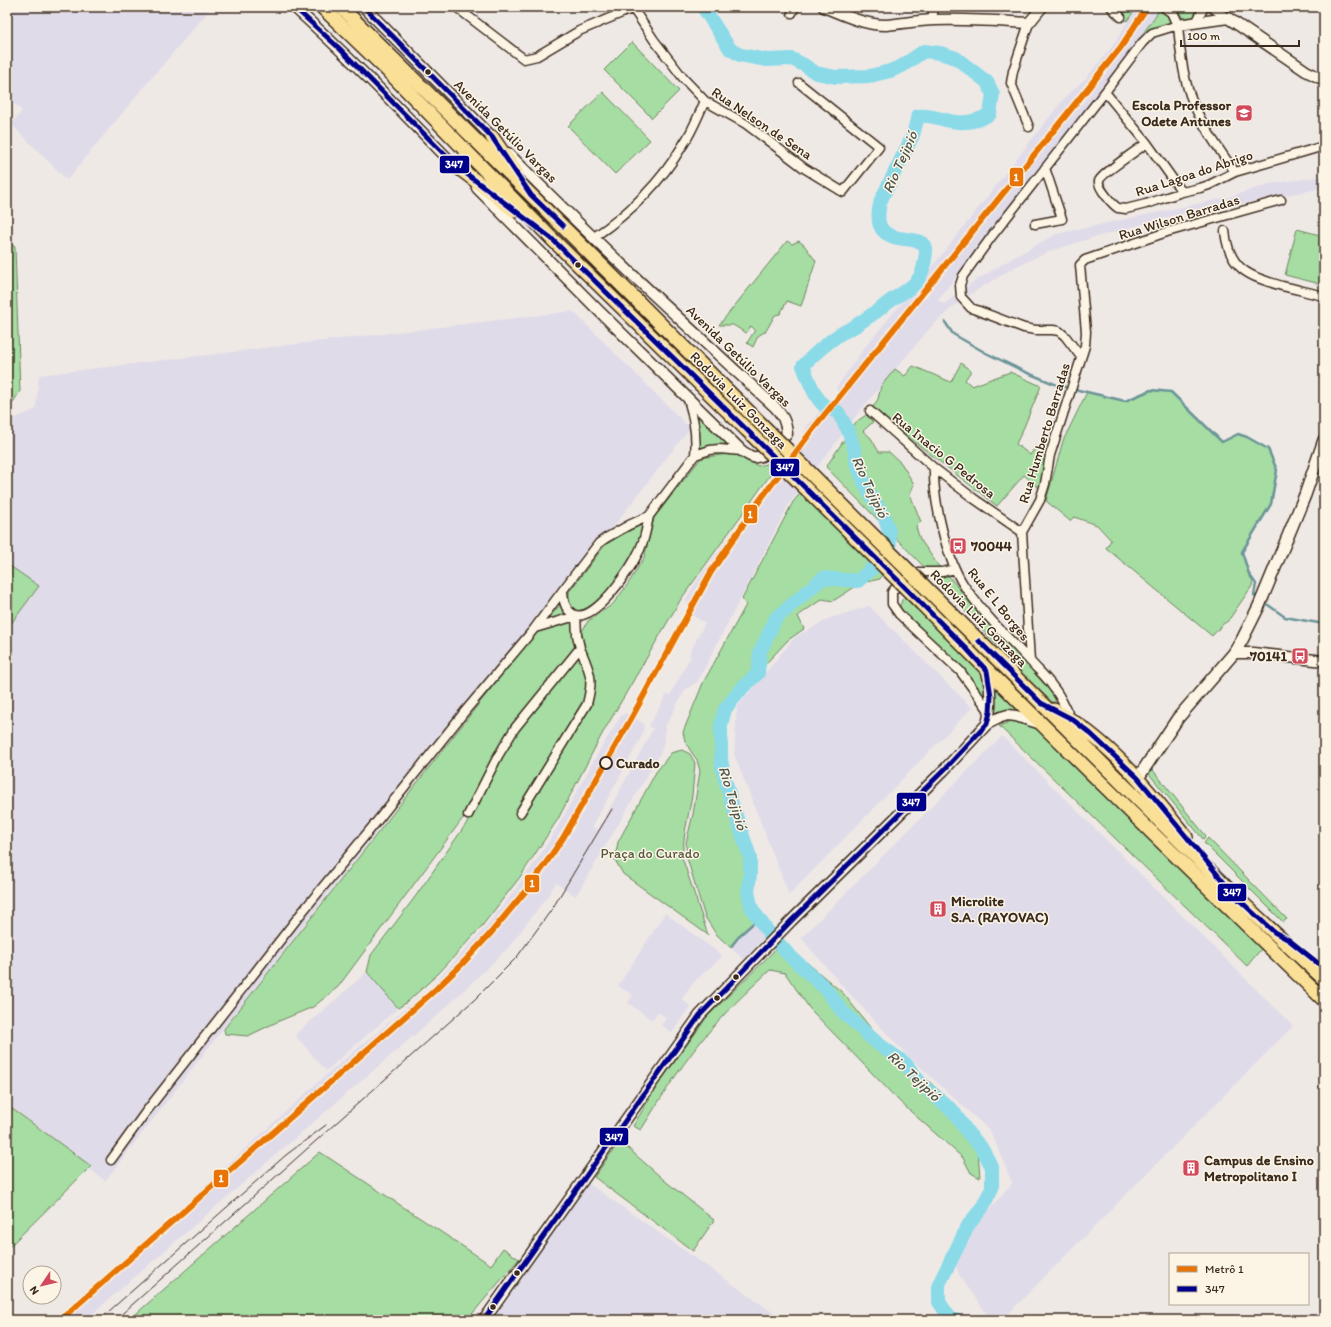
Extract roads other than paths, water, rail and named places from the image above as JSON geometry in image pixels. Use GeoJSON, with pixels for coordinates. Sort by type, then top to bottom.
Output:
{"type":"FeatureCollection","features":[{"type":"Feature","properties":{"kind":"highway","name":"Rodovia Luiz Gonzaga"},"geometry":{"type":"LineString","coordinates":[[322,7],[384,67],[551,238],[747,430],[922,604],[987,671],[1324,1000]]}},
{"type":"Feature","properties":{"kind":"highway","name":"Rodovia Luiz Gonzaga"},"geometry":{"type":"LineString","coordinates":[[341,7],[1236,897],[1324,979]]}},
{"type":"Feature","properties":{"kind":"highway"},"geometry":{"type":"LineString","coordinates":[[492,137],[531,195]]}},
{"type":"Feature","properties":{"kind":"highway"},"geometry":{"type":"LineString","coordinates":[[455,165],[551,238]]}},
{"type":"Feature","properties":{"kind":"highway"},"geometry":{"type":"LineString","coordinates":[[1041,703],[1072,719],[1091,734],[1138,778],[1236,897]]}},
{"type":"Feature","properties":{"kind":"highway"},"geometry":{"type":"LineString","coordinates":[[1274,932],[1289,940],[1324,968]]}},
{"type":"Feature","properties":{"kind":"main road"},"geometry":{"type":"LineString","coordinates":[[1138,778],[1178,718],[1234,653],[1259,606],[1305,495],[1324,440]]}},
{"type":"Feature","properties":{"kind":"street"},"geometry":{"type":"LineString","coordinates":[[294,7],[339,48],[599,311],[742,451]]}},
{"type":"Feature","properties":{"kind":"street","name":"Avenida Getúlio Vargas"},"geometry":{"type":"LineString","coordinates":[[364,7],[542,188],[775,407],[786,424],[787,434],[771,450],[759,456],[753,457],[742,451]]}},
{"type":"Feature","properties":{"kind":"street"},"geometry":{"type":"LineString","coordinates":[[456,7],[524,59],[537,56],[579,31],[634,8]]}},
{"type":"Feature","properties":{"kind":"street"},"geometry":{"type":"LineString","coordinates":[[824,7],[850,18],[886,25],[932,20],[978,20],[1029,23]]}},
{"type":"Feature","properties":{"kind":"street"},"geometry":{"type":"LineString","coordinates":[[932,20],[934,7]]}},
{"type":"Feature","properties":{"kind":"street"},"geometry":{"type":"LineString","coordinates":[[1029,127],[1013,88],[1011,79],[1029,23],[1042,7]]}},
{"type":"Feature","properties":{"kind":"street"},"geometry":{"type":"LineString","coordinates":[[1111,7],[1121,17]]}},
{"type":"Feature","properties":{"kind":"street"},"geometry":{"type":"LineString","coordinates":[[1196,23],[1204,7]]}},
{"type":"Feature","properties":{"kind":"street"},"geometry":{"type":"LineString","coordinates":[[1211,7],[1306,70],[1324,80]]}},
{"type":"Feature","properties":{"kind":"street"},"geometry":{"type":"LineString","coordinates":[[1321,7],[1324,10]]}},
{"type":"Feature","properties":{"kind":"street","name":"Rua Nelson de Sena"},"geometry":{"type":"LineString","coordinates":[[634,8],[684,79],[705,101],[746,124],[804,168],[843,192],[879,147],[799,83]]}},
{"type":"Feature","properties":{"kind":"street"},"geometry":{"type":"LineString","coordinates":[[1171,9],[1178,25],[1183,72],[1189,94],[1206,128],[1234,172]]}},
{"type":"Feature","properties":{"kind":"street"},"geometry":{"type":"LineString","coordinates":[[1081,357],[1065,336],[1059,331],[1036,330],[1012,324],[971,308],[961,297],[960,285],[962,276],[1147,37],[1159,30],[1178,25],[1228,18]]}},
{"type":"Feature","properties":{"kind":"street"},"geometry":{"type":"LineString","coordinates":[[1105,92],[1147,143],[1182,192]]}},
{"type":"Feature","properties":{"kind":"street"},"geometry":{"type":"LineString","coordinates":[[594,237],[624,215],[638,202],[670,166],[684,144],[705,101]]}},
{"type":"Feature","properties":{"kind":"street","name":"Rua Lagoa do Abrigo"},"geometry":{"type":"LineString","coordinates":[[1147,143],[1102,177],[1098,183],[1116,206],[1122,209],[1146,204],[1209,185],[1234,172],[1324,146]]}},
{"type":"Feature","properties":{"kind":"street"},"geometry":{"type":"LineString","coordinates":[[1035,224],[1062,219],[1045,168]]}},
{"type":"Feature","properties":{"kind":"street","name":"Rua Wilson Barradas"},"geometry":{"type":"LineString","coordinates":[[1084,260],[1167,232],[1281,200]]}},
{"type":"Feature","properties":{"kind":"street"},"geometry":{"type":"LineString","coordinates":[[1225,231],[1226,240],[1235,262],[1246,272],[1257,279],[1324,296]]}},
{"type":"Feature","properties":{"kind":"street","name":"Rua Humberto Barradas"},"geometry":{"type":"LineString","coordinates":[[1022,532],[1040,500],[1045,484],[1050,455],[1085,346],[1086,332],[1079,269],[1084,260]]}},
{"type":"Feature","properties":{"kind":"street"},"geometry":{"type":"LineString","coordinates":[[688,398],[695,424],[695,456]]}},
{"type":"Feature","properties":{"kind":"street","name":"Rua Inacio G Pedrosa"},"geometry":{"type":"LineString","coordinates":[[870,411],[934,468],[973,498],[1022,532]]}},
{"type":"Feature","properties":{"kind":"street"},"geometry":{"type":"LineString","coordinates":[[534,628],[583,615],[599,606],[636,558],[645,539],[649,516],[695,456],[710,450],[719,449],[742,451]]}},
{"type":"Feature","properties":{"kind":"street","name":"Rua E L Borges"},"geometry":{"type":"LineString","coordinates":[[934,468],[934,483],[947,548],[955,569],[963,584],[987,615],[1054,687],[1072,719]]}},
{"type":"Feature","properties":{"kind":"street"},"geometry":{"type":"LineString","coordinates":[[111,1160],[145,1113],[303,911],[534,628],[602,540],[649,516]]}},
{"type":"Feature","properties":{"kind":"street"},"geometry":{"type":"LineString","coordinates":[[1022,532],[1030,661]]}},
{"type":"Feature","properties":{"kind":"street"},"geometry":{"type":"LineString","coordinates":[[955,569],[942,572],[918,572],[910,574],[900,582],[892,592],[892,604],[899,614],[960,671],[990,712]]}},
{"type":"Feature","properties":{"kind":"street"},"geometry":{"type":"LineString","coordinates":[[563,590],[563,599],[566,607],[576,616]]}},
{"type":"Feature","properties":{"kind":"street"},"geometry":{"type":"LineString","coordinates":[[520,813],[587,704],[591,690],[591,676],[580,648],[577,635],[576,616]]}},
{"type":"Feature","properties":{"kind":"street"},"geometry":{"type":"LineString","coordinates":[[468,815],[498,756],[516,728],[580,648]]}},
{"type":"Feature","properties":{"kind":"street"},"geometry":{"type":"LineString","coordinates":[[1234,653],[1253,653],[1324,661]]}},
{"type":"Feature","properties":{"kind":"street"},"geometry":{"type":"LineString","coordinates":[[987,671],[990,686],[990,712],[988,724]]}},
{"type":"Feature","properties":{"kind":"street"},"geometry":{"type":"LineString","coordinates":[[484,1320],[700,1015],[770,942],[944,770],[988,724],[1008,715],[1042,724]]}},
{"type":"Feature","properties":{"kind":"waterway","name":"Rio Tejipió"},"geometry":{"type":"LineString","coordinates":[[703,7],[730,49],[740,55],[767,60],[792,59],[816,73],[836,77],[870,76],[902,66],[924,51],[940,53],[956,58],[987,82],[993,94],[990,114],[975,121],[955,122],[930,116],[918,116],[913,135],[881,200],[878,218],[882,229],[889,235],[918,241],[924,245],[926,252],[921,275],[911,287],[859,324],[835,337],[803,366],[818,399],[827,408],[838,412],[848,430],[854,448],[857,465],[868,491],[884,516],[889,531],[890,552],[858,581],[823,578],[776,618],[760,652],[758,673],[744,686],[725,709],[721,725],[721,759],[724,776],[750,857],[748,892],[752,909],[769,933],[789,955],[825,988],[842,1011],[877,1043],[906,1064],[923,1086],[953,1111],[968,1133],[981,1147],[992,1167],[992,1188],[982,1208],[969,1224],[939,1284],[939,1302],[950,1318],[955,1320]]}},
{"type":"Feature","properties":{"kind":"waterway"},"geometry":{"type":"LineString","coordinates":[[945,322],[953,334],[986,353],[1023,371],[1057,385],[1125,401],[1151,390],[1171,392],[1222,442],[1238,434],[1247,437],[1268,449],[1277,470],[1271,504],[1242,552],[1249,574],[1256,584],[1254,595],[1258,598]]}},
{"type":"Feature","properties":{"kind":"waterway"},"geometry":{"type":"LineString","coordinates":[[1264,602],[1285,617],[1324,624]]}},
{"type":"Feature","properties":{"kind":"waterway"},"geometry":{"type":"LineString","coordinates":[[732,945],[741,934],[758,919]]}},
{"type":"Feature","properties":{"kind":"tram line"},"geometry":{"type":"LineString","coordinates":[[115,1320],[474,1000],[517,957],[552,909],[612,809]]}},
{"type":"Feature","properties":{"kind":"tram line"},"geometry":{"type":"LineString","coordinates":[[99,1320],[286,1155],[326,1125]]}},
{"type":"Feature","properties":{"kind":"metro line","name":"1"},"geometry":{"type":"LineString","coordinates":[[60,1320],[434,991],[490,934],[533,882],[563,838],[632,717],[711,572],[760,500],[814,428],[1121,47],[1147,7]]}},
{"type":"Feature","properties":{"kind":"place","name":"Escola Professor Odete Antunes"},"geometry":{"type":"Point","coordinates":[1244,113]}},
{"type":"Feature","properties":{"kind":"place","name":"70044"},"geometry":{"type":"Point","coordinates":[958,546]}},
{"type":"Feature","properties":{"kind":"place","name":"70141"},"geometry":{"type":"Point","coordinates":[1300,656]}},
{"type":"Feature","properties":{"kind":"place","name":"Curado"},"geometry":{"type":"Point","coordinates":[606,763]}},
{"type":"Feature","properties":{"kind":"place","name":"Microlite S.A. (RAYOVAC)"},"geometry":{"type":"Point","coordinates":[938,909]}},
{"type":"Feature","properties":{"kind":"place","name":"Campus de Ensino Metropolitano I"},"geometry":{"type":"Point","coordinates":[1191,1168]}},
{"type":"Feature","properties":{"kind":"park label","name":"Praça do Curado"},"geometry":{"type":"Point","coordinates":[650,853]}}]}
